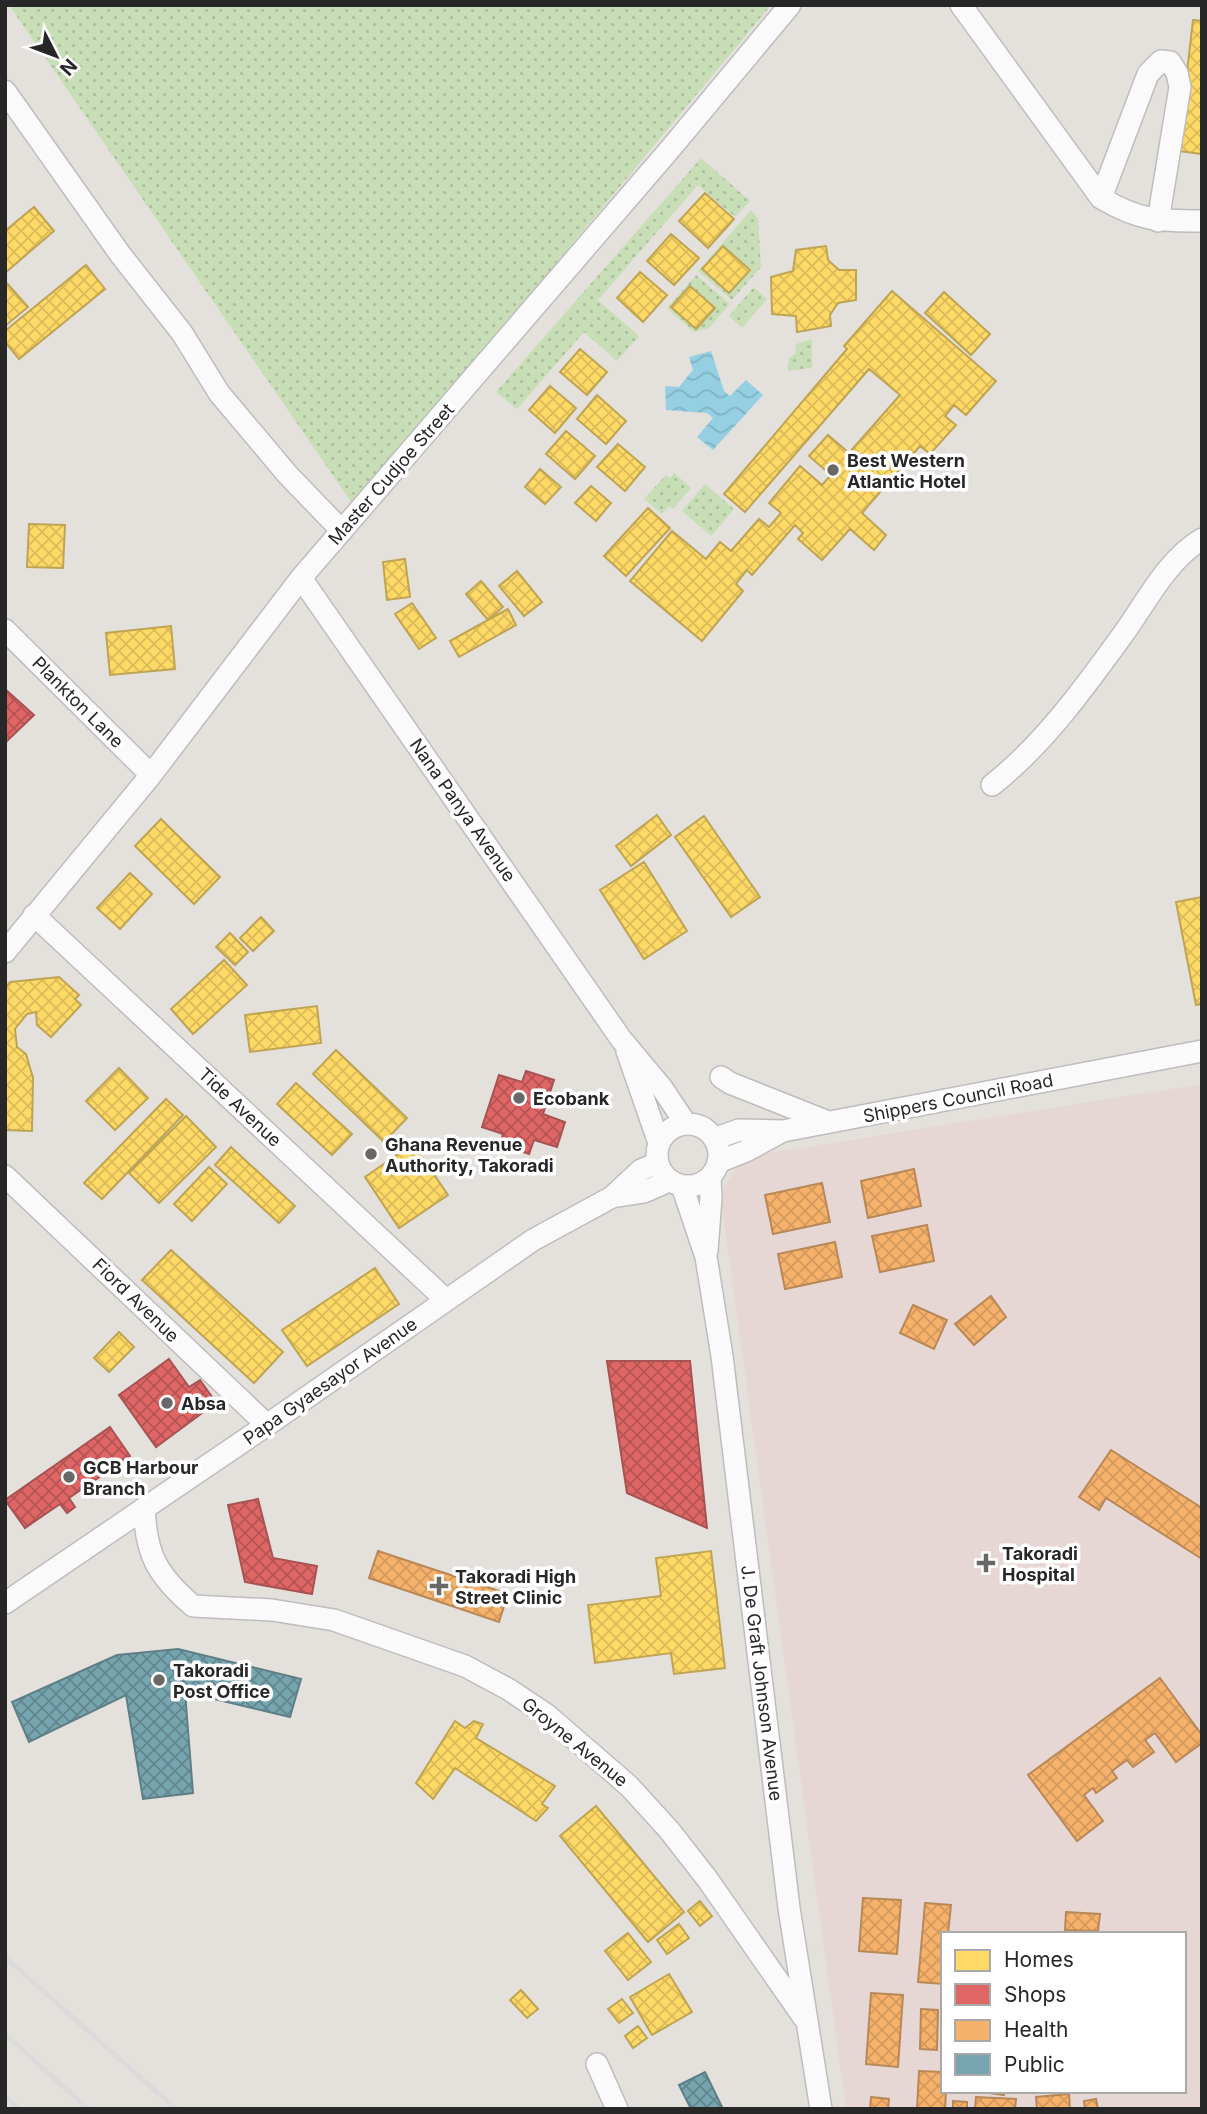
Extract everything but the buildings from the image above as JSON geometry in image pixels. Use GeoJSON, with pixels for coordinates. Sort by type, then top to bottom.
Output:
{"type":"FeatureCollection","features":[{"type":"Feature","properties":{"kind":"street","name":"Master Cudjoe Street"},"geometry":{"type":"LineString","coordinates":[[5,952],[151,775],[301,578],[671,148],[790,5]]}},
{"type":"Feature","properties":{"kind":"street"},"geometry":{"type":"LineString","coordinates":[[961,5],[1101,198],[1123,211],[1158,221],[1202,221]]}},
{"type":"Feature","properties":{"kind":"street"},"geometry":{"type":"LineString","coordinates":[[1101,198],[1148,74],[1161,61],[1170,62],[1177,73],[1180,87],[1158,221]]}},
{"type":"Feature","properties":{"kind":"street"},"geometry":{"type":"LineString","coordinates":[[5,91],[120,254],[182,333],[219,393],[288,475],[342,531]]}},
{"type":"Feature","properties":{"kind":"street"},"geometry":{"type":"LineString","coordinates":[[992,786],[1012,769],[1074,701],[1174,563],[1202,539]]}},
{"type":"Feature","properties":{"kind":"street","name":"Nana Panya Avenue"},"geometry":{"type":"LineString","coordinates":[[301,578],[624,1042],[662,1088],[686,1124]]}},
{"type":"Feature","properties":{"kind":"street","name":"Plankton Lane"},"geometry":{"type":"LineString","coordinates":[[5,630],[151,775]]}},
{"type":"Feature","properties":{"kind":"street","name":"Tide Avenue"},"geometry":{"type":"LineString","coordinates":[[34,915],[446,1300]]}},
{"type":"Feature","properties":{"kind":"street","name":"Nana Panya Avenue"},"geometry":{"type":"LineString","coordinates":[[624,1042],[667,1168]]}},
{"type":"Feature","properties":{"kind":"street","name":"Shippers Council Road"},"geometry":{"type":"LineString","coordinates":[[714,1139],[739,1130],[783,1131],[830,1123],[1202,1051]]}},
{"type":"Feature","properties":{"kind":"street"},"geometry":{"type":"LineString","coordinates":[[721,1077],[830,1123]]}},
{"type":"Feature","properties":{"kind":"street"},"geometry":{"type":"LineString","coordinates":[[714,1169],[718,1146],[714,1139],[699,1126],[686,1124],[670,1130],[667,1168],[697,1185],[714,1169],[783,1131]]}},
{"type":"Feature","properties":{"kind":"street","name":"Papa Gyaesayor Avenue"},"geometry":{"type":"LineString","coordinates":[[5,1603],[533,1240],[612,1197],[641,1170],[667,1168]]}},
{"type":"Feature","properties":{"kind":"street","name":"J. De Graft Johnson Avenue"},"geometry":{"type":"LineString","coordinates":[[667,1168],[706,1257]]}},
{"type":"Feature","properties":{"kind":"street","name":"J. De Graft Johnson Avenue"},"geometry":{"type":"LineString","coordinates":[[714,1169],[706,1257],[722,1356],[805,2020],[821,2109]]}},
{"type":"Feature","properties":{"kind":"street","name":"Fiord Avenue"},"geometry":{"type":"LineString","coordinates":[[5,1176],[267,1425]]}},
{"type":"Feature","properties":{"kind":"street","name":"Groyne Avenue"},"geometry":{"type":"LineString","coordinates":[[144,1508],[145,1533],[151,1557],[170,1584],[193,1606],[272,1610],[334,1620],[465,1666],[508,1689],[547,1715],[629,1786],[669,1830],[730,1911],[805,2020]]}},
{"type":"Feature","properties":{"kind":"street"},"geometry":{"type":"LineString","coordinates":[[597,2064],[617,2109]]}},
{"type":"Feature","properties":{"kind":"shaded area","name":"Takoradi Hospital"},"geometry":{"type":"Polygon","coordinates":[[[1202,1084],[1202,2109],[846,2109],[720,1193],[743,1157],[1202,1084]]]}},
{"type":"Feature","properties":{"kind":"green space"},"geometry":{"type":"Polygon","coordinates":[[[9,5],[771,5],[354,506],[9,5]]]}},
{"type":"Feature","properties":{"kind":"green space"},"geometry":{"type":"Polygon","coordinates":[[[701,158],[750,201],[735,217],[698,185],[598,300],[639,336],[617,361],[584,332],[517,409],[496,392],[701,158]]]}},
{"type":"Feature","properties":{"kind":"green space"},"geometry":{"type":"Polygon","coordinates":[[[751,210],[758,218],[761,267],[732,300],[698,271],[751,210]]]}},
{"type":"Feature","properties":{"kind":"green space"},"geometry":{"type":"Polygon","coordinates":[[[696,275],[730,304],[709,328],[694,332],[667,308],[696,275]]]}},
{"type":"Feature","properties":{"kind":"green space"},"geometry":{"type":"Polygon","coordinates":[[[754,287],[767,299],[742,328],[729,316],[754,287]]]}},
{"type":"Feature","properties":{"kind":"green space"},"geometry":{"type":"Polygon","coordinates":[[[812,339],[812,368],[788,371],[789,358],[795,354],[796,344],[812,339]]]}},
{"type":"Feature","properties":{"kind":"green space"},"geometry":{"type":"Polygon","coordinates":[[[674,473],[691,488],[673,509],[669,506],[662,514],[644,499],[666,475],[670,478],[674,473]]]}},
{"type":"Feature","properties":{"kind":"green space"},"geometry":{"type":"Polygon","coordinates":[[[705,484],[734,509],[711,536],[682,511],[705,484]]]}},
{"type":"Feature","properties":{"kind":"water"},"geometry":{"type":"Polygon","coordinates":[[[711,351],[724,391],[730,396],[746,380],[763,395],[713,450],[697,437],[713,418],[707,413],[666,410],[665,386],[679,387],[693,370],[689,357],[711,351]]]}},
{"type":"Feature","properties":{"kind":"railway"},"geometry":{"type":"LineString","coordinates":[[5,1957],[176,2109]]}},
{"type":"Feature","properties":{"kind":"railway"},"geometry":{"type":"LineString","coordinates":[[5,2034],[88,2109]]}},
{"type":"Feature","properties":{"kind":"railway"},"geometry":{"type":"LineString","coordinates":[[5,2096],[19,2109]]}},
{"type":"Feature","properties":{"kind":"place","name":"Best Western Atlantic Hotel"},"geometry":{"type":"Point","coordinates":[833,470]}},
{"type":"Feature","properties":{"kind":"place","name":"Ecobank"},"geometry":{"type":"Point","coordinates":[519,1098]}},
{"type":"Feature","properties":{"kind":"place","name":"Ghana Revenue Authority, Takoradi"},"geometry":{"type":"Point","coordinates":[371,1154]}},
{"type":"Feature","properties":{"kind":"place","name":"Absa"},"geometry":{"type":"Point","coordinates":[167,1403]}},
{"type":"Feature","properties":{"kind":"place","name":"GCB Harbour Branch"},"geometry":{"type":"Point","coordinates":[69,1477]}},
{"type":"Feature","properties":{"kind":"place","name":"Takoradi Hospital"},"geometry":{"type":"Point","coordinates":[986,1563]}},
{"type":"Feature","properties":{"kind":"place","name":"Takoradi High Street Clinic"},"geometry":{"type":"Point","coordinates":[439,1586]}},
{"type":"Feature","properties":{"kind":"place","name":"Takoradi Post Office"},"geometry":{"type":"Point","coordinates":[159,1680]}}]}
